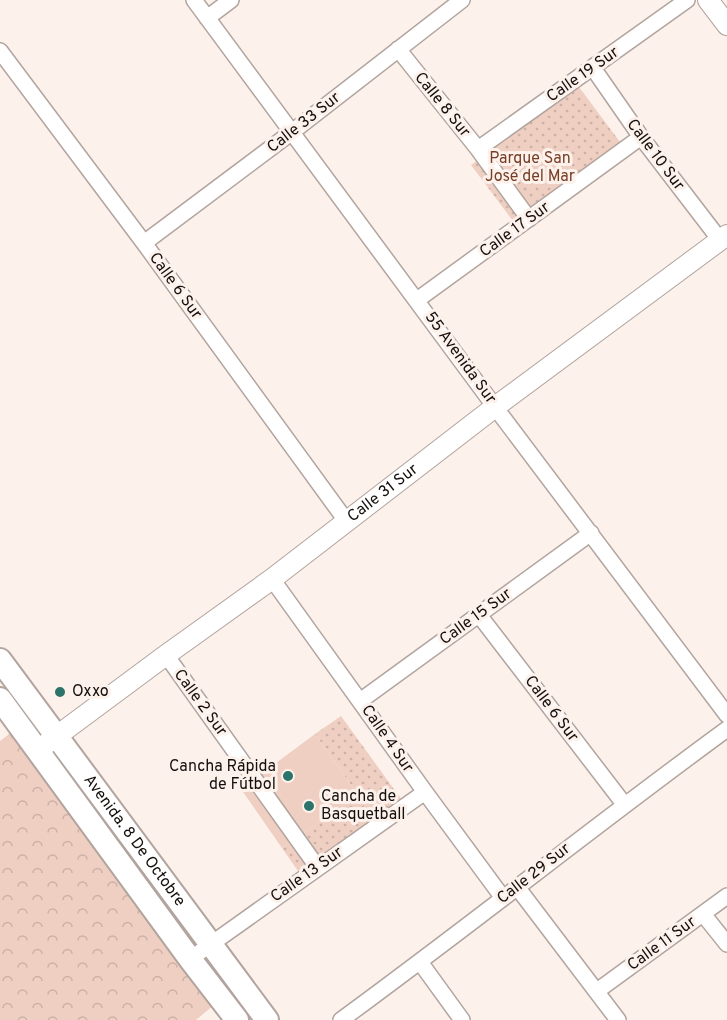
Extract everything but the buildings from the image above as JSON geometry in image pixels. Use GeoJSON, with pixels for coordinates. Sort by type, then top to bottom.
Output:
{"type":"FeatureCollection","features":[{"type":"Feature","properties":{"kind":"main road","name":"Avenida. 8 De Octobre"},"geometry":{"type":"LineString","coordinates":[[0,660],[267,1020]]}},
{"type":"Feature","properties":{"kind":"main road","name":"Avenida. 8 De Octobre"},"geometry":{"type":"LineString","coordinates":[[0,699],[237,1020]]}},
{"type":"Feature","properties":{"kind":"street","name":"55 Avenida Sur"},"geometry":{"type":"LineString","coordinates":[[194,0],[727,716]]}},
{"type":"Feature","properties":{"kind":"street"},"geometry":{"type":"LineString","coordinates":[[207,18],[231,0]]}},
{"type":"Feature","properties":{"kind":"street","name":"Calle 33 Sur"},"geometry":{"type":"LineString","coordinates":[[144,243],[462,0]]}},
{"type":"Feature","properties":{"kind":"street","name":"Calle 19 Sur"},"geometry":{"type":"LineString","coordinates":[[478,149],[687,0]]}},
{"type":"Feature","properties":{"kind":"street"},"geometry":{"type":"LineString","coordinates":[[708,0],[727,25]]}},
{"type":"Feature","properties":{"kind":"street","name":"Calle 8 Sur"},"geometry":{"type":"LineString","coordinates":[[398,49],[478,149],[529,219]]}},
{"type":"Feature","properties":{"kind":"street","name":"Calle 6 Sur"},"geometry":{"type":"LineString","coordinates":[[0,51],[144,243],[347,522]]}},
{"type":"Feature","properties":{"kind":"street","name":"Calle 10 Sur"},"geometry":{"type":"LineString","coordinates":[[593,68],[641,137],[724,237]]}},
{"type":"Feature","properties":{"kind":"street","name":"Calle 17 Sur"},"geometry":{"type":"LineString","coordinates":[[417,300],[641,137]]}},
{"type":"Feature","properties":{"kind":"street","name":"Calle 31 Sur"},"geometry":{"type":"LineString","coordinates":[[38,750],[272,579],[495,407],[724,237]]}},
{"type":"Feature","properties":{"kind":"street","name":"Calle 15 Sur"},"geometry":{"type":"LineString","coordinates":[[360,701],[591,532]]}},
{"type":"Feature","properties":{"kind":"street","name":"Calle 4 Sur"},"geometry":{"type":"LineString","coordinates":[[272,579],[503,898]]}},
{"type":"Feature","properties":{"kind":"street","name":"Calle 6 Sur"},"geometry":{"type":"LineString","coordinates":[[479,615],[624,804]]}},
{"type":"Feature","properties":{"kind":"street","name":"Calle 2 Sur"},"geometry":{"type":"LineString","coordinates":[[166,655],[318,868]]}},
{"type":"Feature","properties":{"kind":"street","name":"Calle 29 Sur"},"geometry":{"type":"LineString","coordinates":[[341,1020],[420,962],[624,804],[727,729]]}},
{"type":"Feature","properties":{"kind":"street","name":"Calle 13 Sur"},"geometry":{"type":"LineString","coordinates":[[190,958],[425,792]]}},
{"type":"Feature","properties":{"kind":"street"},"geometry":{"type":"LineString","coordinates":[[517,887],[618,1020]]}},
{"type":"Feature","properties":{"kind":"street","name":"Calle 11 Sur"},"geometry":{"type":"LineString","coordinates":[[597,992],[727,896]]}},
{"type":"Feature","properties":{"kind":"street"},"geometry":{"type":"LineString","coordinates":[[703,914],[727,944]]}},
{"type":"Feature","properties":{"kind":"street"},"geometry":{"type":"LineString","coordinates":[[420,962],[462,1020]]}},
{"type":"Feature","properties":{"kind":"green space","name":"Parque San José del Mar"},"geometry":{"type":"Polygon","coordinates":[[[579,87],[623,146],[516,225],[471,165],[579,87]]]}},
{"type":"Feature","properties":{"kind":"green space"},"geometry":{"type":"Polygon","coordinates":[[[341,716],[404,803],[300,874],[282,848],[358,795],[315,734],[341,716]]]}},
{"type":"Feature","properties":{"kind":"green space"},"geometry":{"type":"Polygon","coordinates":[[[20,726],[221,999],[196,1020],[0,1020],[0,741],[20,726]]]}},
{"type":"Feature","properties":{"kind":"green space"},"geometry":{"type":"Polygon","coordinates":[[[315,734],[358,795],[282,848],[241,789],[315,734]]]}},
{"type":"Feature","properties":{"kind":"place","name":"Oxxo"},"geometry":{"type":"Point","coordinates":[60,692]}},
{"type":"Feature","properties":{"kind":"place","name":"Cancha Rápida de Fútbol"},"geometry":{"type":"Point","coordinates":[288,776]}},
{"type":"Feature","properties":{"kind":"place","name":"Cancha de Basquetball"},"geometry":{"type":"Point","coordinates":[309,806]}}]}
